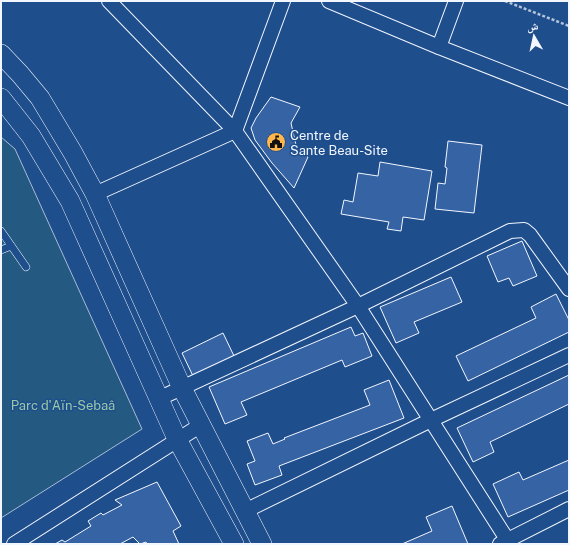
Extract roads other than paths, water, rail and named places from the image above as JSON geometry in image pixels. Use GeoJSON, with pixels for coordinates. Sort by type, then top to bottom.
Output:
{"type":"FeatureCollection","features":[{"type":"Feature","properties":{"kind":"street"},"geometry":{"type":"LineString","coordinates":[[110,1],[235,131],[358,306],[431,420],[506,543],[569,509]]}},
{"type":"Feature","properties":{"kind":"street"},"geometry":{"type":"LineString","coordinates":[[95,194],[235,131],[283,1]]}},
{"type":"Feature","properties":{"kind":"street"},"geometry":{"type":"LineString","coordinates":[[329,1],[439,47],[569,98]]}},
{"type":"Feature","properties":{"kind":"street"},"geometry":{"type":"LineString","coordinates":[[439,47],[456,1]]}},
{"type":"Feature","properties":{"kind":"street"},"geometry":{"type":"LineString","coordinates":[[1,54],[40,98],[73,153],[95,194],[182,388],[262,544]]}},
{"type":"Feature","properties":{"kind":"street"},"geometry":{"type":"LineString","coordinates":[[1,98],[31,136],[70,201],[177,439],[234,544]]}},
{"type":"Feature","properties":{"kind":"street"},"geometry":{"type":"LineString","coordinates":[[158,399],[358,306],[510,231],[524,230],[534,238],[569,289]]}},
{"type":"Feature","properties":{"kind":"street"},"geometry":{"type":"LineString","coordinates":[[245,511],[569,354]]}},
{"type":"Feature","properties":{"kind":"street"},"geometry":{"type":"LineString","coordinates":[[14,544],[201,425]]}},
{"type":"Feature","properties":{"kind":"lane"},"geometry":{"type":"LineString","coordinates":[[1,231],[26,268]]}},
{"type":"Feature","properties":{"kind":"lane"},"geometry":{"type":"LineString","coordinates":[[1,250],[11,246]]}},
{"type":"Feature","properties":{"kind":"place","name":"Centre de Sante Beau-Site"},"geometry":{"type":"Point","coordinates":[276,142]}},
{"type":"Feature","properties":{"kind":"park label","name":"Parc d'Aïn-Sebaâ"},"geometry":{"type":"Point","coordinates":[63,405]}}]}
